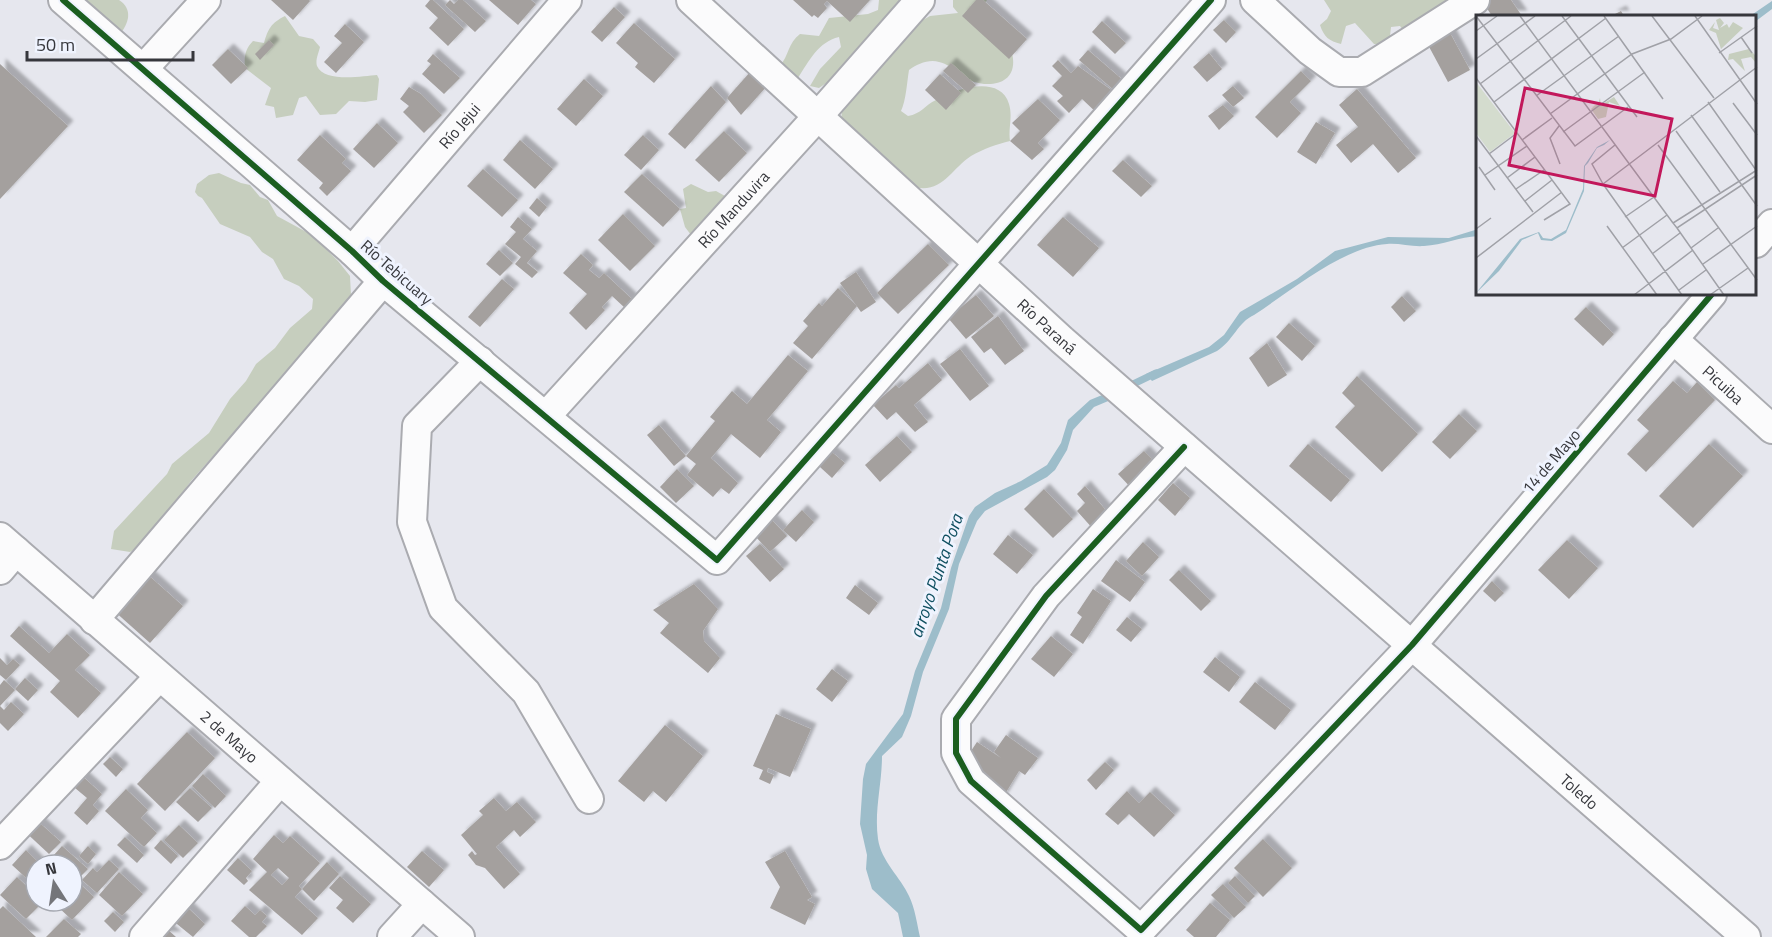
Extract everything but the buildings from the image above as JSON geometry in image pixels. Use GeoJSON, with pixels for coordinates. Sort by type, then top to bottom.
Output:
{"type":"FeatureCollection","features":[{"type":"Feature","properties":{"kind":"street","name":"Río Tebicuary"},"geometry":{"type":"LineString","coordinates":[[63,0],[384,281],[717,560],[979,263]]}},
{"type":"Feature","properties":{"kind":"street"},"geometry":{"type":"LineString","coordinates":[[144,69],[206,0]]}},
{"type":"Feature","properties":{"kind":"street","name":"Río Jejui"},"geometry":{"type":"LineString","coordinates":[[352,251],[567,0]]}},
{"type":"Feature","properties":{"kind":"street","name":"Río Paraná"},"geometry":{"type":"LineString","coordinates":[[691,0],[1062,340],[1412,645]]}},
{"type":"Feature","properties":{"kind":"street","name":"Río Manduvira"},"geometry":{"type":"LineString","coordinates":[[546,416],[920,0]]}},
{"type":"Feature","properties":{"kind":"street"},"geometry":{"type":"LineString","coordinates":[[979,263],[1211,0]]}},
{"type":"Feature","properties":{"kind":"street"},"geometry":{"type":"LineString","coordinates":[[1255,0],[1310,51],[1339,72],[1362,72],[1474,0]]}},
{"type":"Feature","properties":{"kind":"street"},"geometry":{"type":"LineString","coordinates":[[1757,241],[1772,224]]}},
{"type":"Feature","properties":{"kind":"street"},"geometry":{"type":"LineString","coordinates":[[94,620],[384,281]]}},
{"type":"Feature","properties":{"kind":"street","name":"14 de Mayo"},"geometry":{"type":"LineString","coordinates":[[1141,931],[1412,645],[1710,296]]}},
{"type":"Feature","properties":{"kind":"street","name":"Picuiba"},"geometry":{"type":"LineString","coordinates":[[1673,339],[1772,429]]}},
{"type":"Feature","properties":{"kind":"street"},"geometry":{"type":"LineString","coordinates":[[480,360],[417,426],[412,522],[443,608],[526,692],[589,799]]}},
{"type":"Feature","properties":{"kind":"street"},"geometry":{"type":"LineString","coordinates":[[1141,931],[971,781],[956,753],[956,719],[1046,596],[1184,447]]}},
{"type":"Feature","properties":{"kind":"street","name":"2 de Mayo"},"geometry":{"type":"LineString","coordinates":[[5,553],[94,620],[460,937]]}},
{"type":"Feature","properties":{"kind":"street","name":"Toledo"},"geometry":{"type":"LineString","coordinates":[[1412,645],[1746,937]]}},
{"type":"Feature","properties":{"kind":"street"},"geometry":{"type":"LineString","coordinates":[[0,845],[159,676]]}},
{"type":"Feature","properties":{"kind":"street"},"geometry":{"type":"LineString","coordinates":[[144,937],[280,781]]}},
{"type":"Feature","properties":{"kind":"street"},"geometry":{"type":"LineString","coordinates":[[392,937],[422,904]]}},
{"type":"Feature","properties":{"kind":"green space"},"geometry":{"type":"Polygon","coordinates":[[[51,0],[119,0],[128,12],[126,25],[120,34],[51,0]]]}},
{"type":"Feature","properties":{"kind":"green space"},"geometry":{"type":"Polygon","coordinates":[[[879,0],[904,0],[914,25],[930,16],[958,13],[953,7],[953,0],[987,0],[979,12],[1012,53],[1012,71],[1003,81],[996,83],[971,81],[949,66],[935,61],[923,63],[909,70],[901,111],[908,116],[944,96],[976,87],[996,89],[1004,95],[1010,109],[1010,141],[971,156],[945,180],[930,187],[911,186],[841,121],[853,65],[819,88],[810,86],[820,69],[841,47],[839,37],[825,43],[820,48],[798,78],[788,79],[780,66],[793,41],[800,34],[819,36],[829,18],[868,14],[878,10],[879,0]]]}},
{"type":"Feature","properties":{"kind":"green space"},"geometry":{"type":"Polygon","coordinates":[[[1324,0],[1475,0],[1406,34],[1400,26],[1391,27],[1390,36],[1384,44],[1374,44],[1355,23],[1346,26],[1341,44],[1328,38],[1320,25],[1331,11],[1324,0]]]}},
{"type":"Feature","properties":{"kind":"green space"},"geometry":{"type":"Polygon","coordinates":[[[285,16],[299,36],[313,39],[320,47],[317,66],[327,75],[354,77],[377,75],[379,79],[377,100],[349,101],[336,114],[320,115],[306,96],[299,98],[293,115],[276,118],[274,107],[265,105],[271,88],[245,68],[245,57],[253,41],[264,43],[271,27],[285,16]]]}},
{"type":"Feature","properties":{"kind":"green space"},"geometry":{"type":"Polygon","coordinates":[[[219,173],[250,185],[260,197],[268,200],[277,216],[312,235],[350,276],[351,295],[342,310],[191,481],[147,542],[130,552],[111,549],[114,531],[167,474],[172,464],[209,433],[256,364],[275,348],[290,328],[312,309],[313,299],[299,286],[284,279],[273,259],[262,252],[250,237],[220,224],[202,198],[195,192],[197,184],[209,175],[219,173]]]}},
{"type":"Feature","properties":{"kind":"green space"},"geometry":{"type":"Polygon","coordinates":[[[691,184],[708,192],[716,191],[725,196],[726,205],[699,232],[691,235],[685,227],[680,209],[686,208],[683,189],[691,184]]]}},
{"type":"Feature","properties":{"kind":"water"},"geometry":{"type":"Polygon","coordinates":[[[1772,1],[1772,9],[1757,20],[1757,15],[1751,15],[1772,1]]]}},
{"type":"Feature","properties":{"kind":"water"},"geometry":{"type":"Polygon","coordinates":[[[1476,230],[1476,236],[1438,244],[1419,246],[1387,244],[1353,253],[1318,271],[1248,318],[1217,351],[1152,381],[1146,374],[1209,347],[1224,335],[1240,312],[1297,279],[1335,251],[1388,237],[1449,238],[1476,230]]]}},
{"type":"Feature","properties":{"kind":"water"},"geometry":{"type":"Polygon","coordinates":[[[1107,393],[1113,399],[1094,407],[1073,430],[1067,450],[1055,470],[1047,477],[985,511],[977,521],[959,564],[949,609],[923,672],[911,716],[902,737],[882,756],[877,818],[878,839],[883,855],[911,901],[920,937],[903,937],[898,913],[872,889],[866,869],[867,855],[860,824],[866,764],[903,714],[915,671],[941,608],[951,568],[969,516],[975,507],[995,493],[1047,465],[1061,443],[1068,420],[1090,400],[1107,393]]]}},
{"type":"Feature","properties":{"kind":"waterway","name":"arroyo Punta Pora"},"geometry":{"type":"LineString","coordinates":[[1125,388],[1156,373]]}},
{"type":"Feature","properties":{"kind":"cycle path"},"geometry":{"type":"LineString","coordinates":[[63,0],[352,251],[383,281],[717,560],[1211,0]]}},
{"type":"Feature","properties":{"kind":"cycle path"},"geometry":{"type":"LineString","coordinates":[[1184,447],[1046,596],[956,719],[956,753],[971,781],[1141,930],[1412,645],[1710,296]]}}]}
